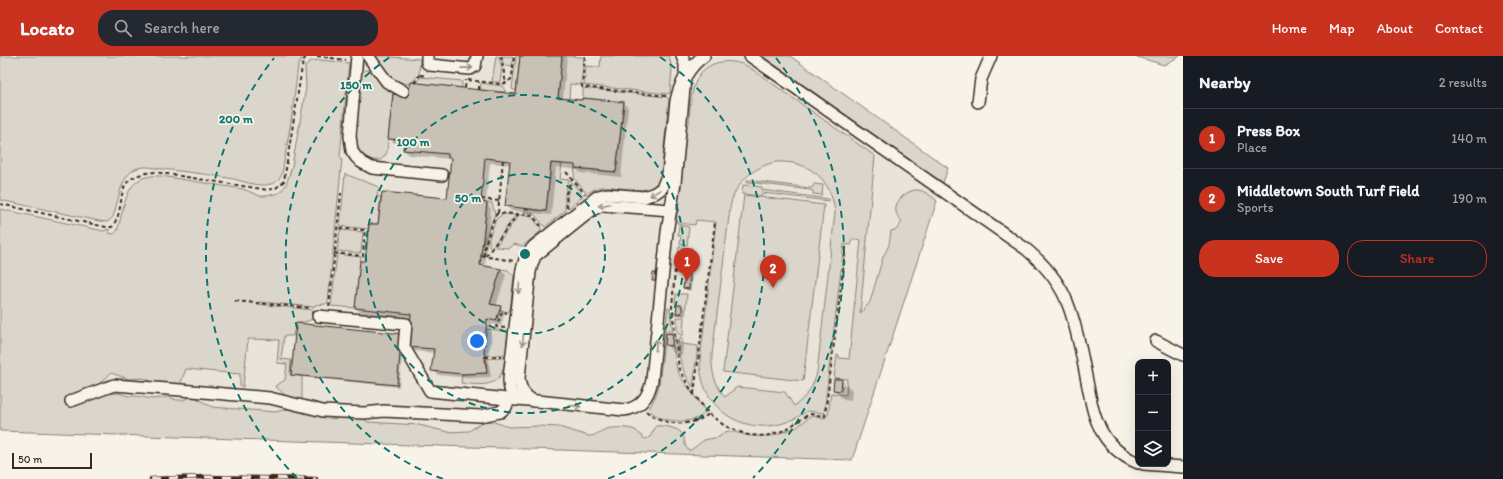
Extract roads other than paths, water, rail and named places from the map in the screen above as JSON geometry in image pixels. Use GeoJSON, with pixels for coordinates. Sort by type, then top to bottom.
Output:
{"type":"FeatureCollection","features":[{"type":"Feature","properties":{"kind":"street"},"geometry":{"type":"LineString","coordinates":[[368,56],[387,82],[404,91]]}},
{"type":"Feature","properties":{"kind":"street"},"geometry":{"type":"LineString","coordinates":[[426,56],[427,63],[430,65],[470,69],[474,68],[477,56]]}},
{"type":"Feature","properties":{"kind":"street"},"geometry":{"type":"LineString","coordinates":[[319,314],[406,324],[404,347],[430,391],[617,410],[629,410],[640,404],[647,396],[652,380],[667,232],[675,183],[686,78],[685,64],[682,56]]}},
{"type":"Feature","properties":{"kind":"street"},"geometry":{"type":"LineString","coordinates":[[522,400],[516,398],[511,393],[509,382],[521,277],[526,256],[534,246],[598,196],[607,194],[644,197],[652,195],[662,188],[668,174],[676,96],[697,62],[704,56]]}},
{"type":"Feature","properties":{"kind":"street"},"geometry":{"type":"LineString","coordinates":[[750,56],[1026,249],[1047,269],[1059,285],[1069,306],[1098,426],[1108,442],[1128,458],[1135,462]]}},
{"type":"Feature","properties":{"kind":"street"},"geometry":{"type":"LineString","coordinates":[[978,102],[981,79],[991,56]]}},
{"type":"Feature","properties":{"kind":"street"},"geometry":{"type":"LineString","coordinates":[[357,59],[350,136],[352,151],[356,157],[361,162],[372,168],[442,175]]}},
{"type":"Feature","properties":{"kind":"street"},"geometry":{"type":"LineString","coordinates":[[536,402],[524,395],[520,386],[519,378],[530,272],[535,256],[592,210],[602,204],[671,210]]}},
{"type":"Feature","properties":{"kind":"street"},"geometry":{"type":"LineString","coordinates":[[1156,341],[1183,355]]}},
{"type":"Feature","properties":{"kind":"street"},"geometry":{"type":"LineString","coordinates":[[71,401],[114,385],[270,398],[323,411],[364,413],[384,411],[480,416],[500,412],[506,407],[509,399]]}},
{"type":"Feature","properties":{"kind":"street"},"geometry":{"type":"LineString","coordinates":[[1171,466],[1183,467]]}},
{"type":"Feature","properties":{"kind":"railway"},"geometry":{"type":"LineString","coordinates":[[151,479],[205,477],[316,479]]}},
{"type":"Feature","properties":{"kind":"place","name":"Press Box"},"geometry":{"type":"Point","coordinates":[687,281]}},
{"type":"Feature","properties":{"kind":"place","name":"Middletown South Turf Field"},"geometry":{"type":"Point","coordinates":[773,288]}}]}
